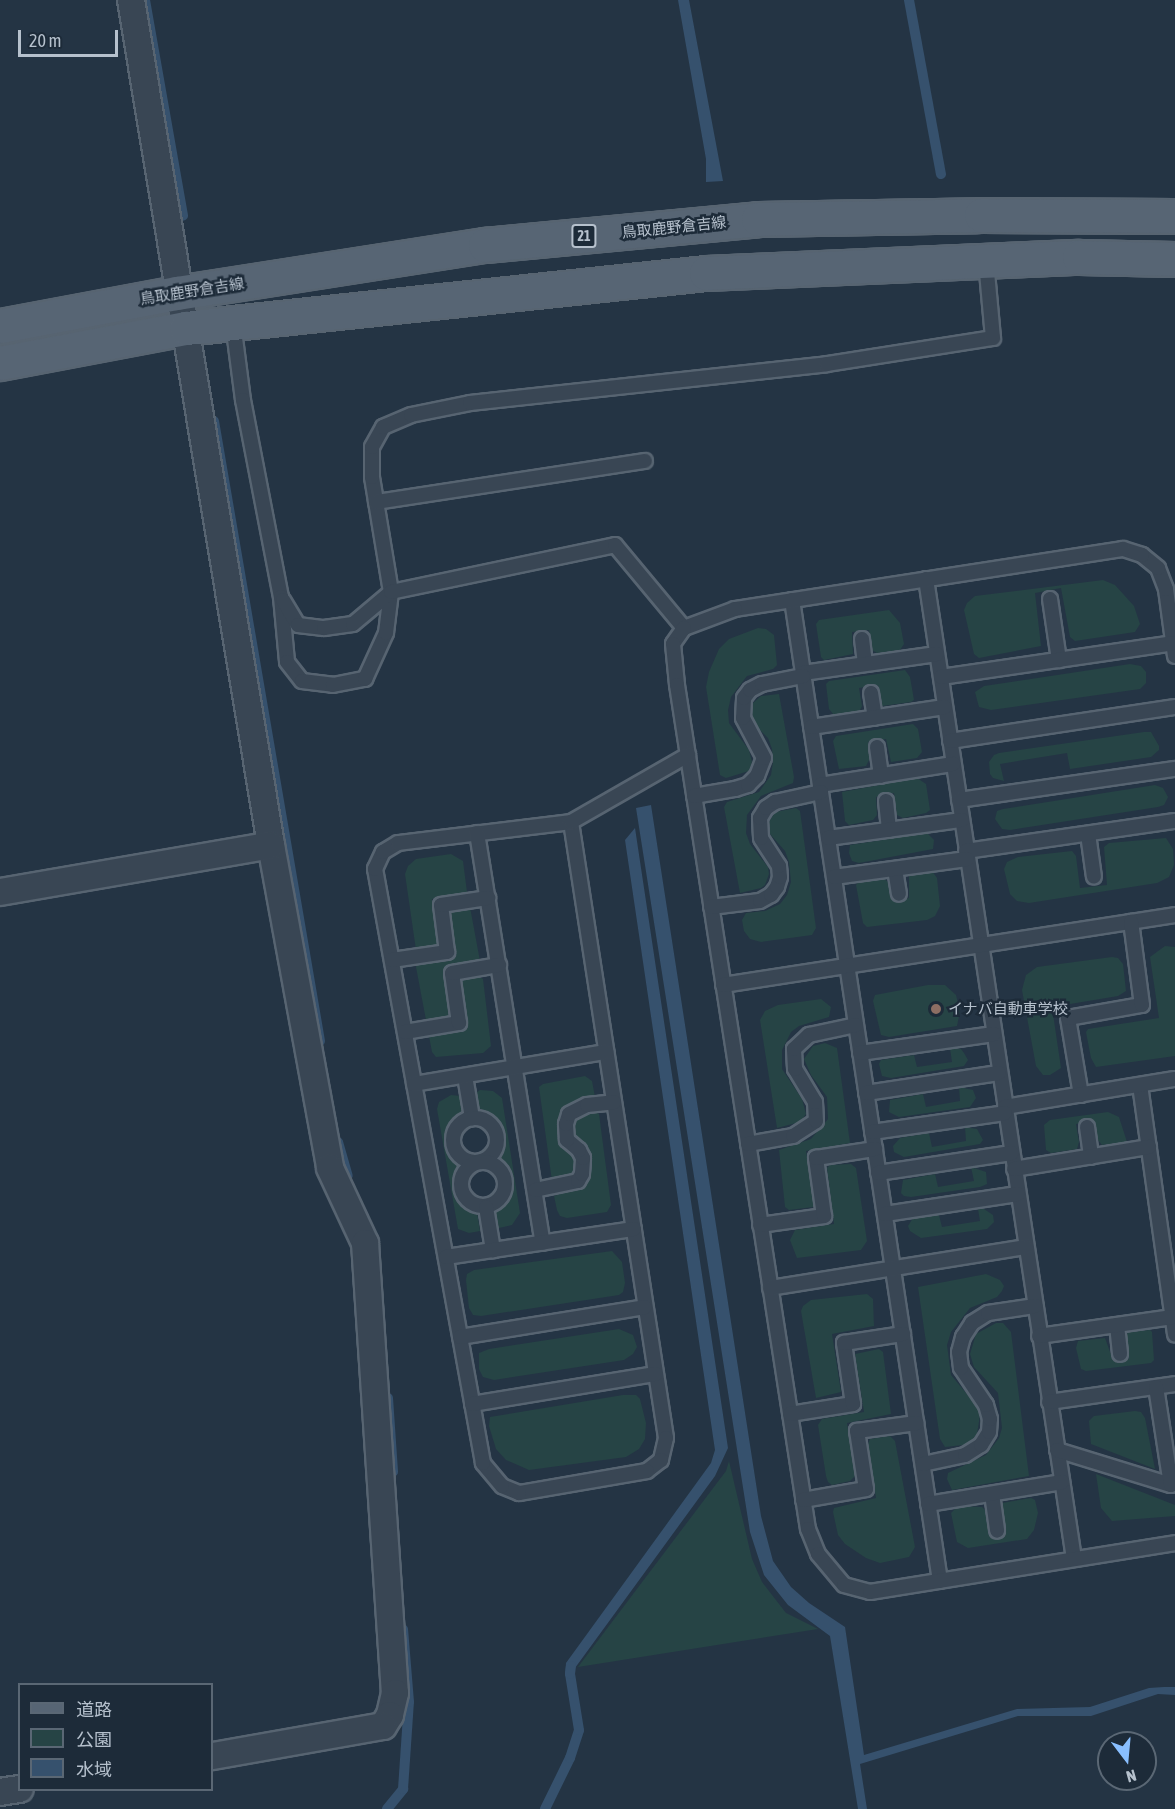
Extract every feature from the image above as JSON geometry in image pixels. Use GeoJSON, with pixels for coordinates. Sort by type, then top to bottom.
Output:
{"type":"FeatureCollection","features":[{"type":"Feature","properties":{"kind":"main road","name":"鳥取鹿野倉吉線"},"geometry":{"type":"LineString","coordinates":[[0,326],[177,292],[485,245],[758,219],[981,215],[1175,216]]}},
{"type":"Feature","properties":{"kind":"main road"},"geometry":{"type":"LineString","coordinates":[[0,363],[186,328],[706,273],[1079,257],[1175,260]]}},
{"type":"Feature","properties":{"kind":"street"},"geometry":{"type":"LineString","coordinates":[[131,0],[177,292],[186,328],[271,845],[330,1168],[365,1243],[395,1693],[390,1716],[383,1726],[213,1756]]}},
{"type":"Feature","properties":{"kind":"street"},"geometry":{"type":"LineString","coordinates":[[0,892],[271,845]]}},
{"type":"Feature","properties":{"kind":"street"},"geometry":{"type":"LineString","coordinates":[[0,1792],[18,1789]]}},
{"type":"Feature","properties":{"kind":"lane"},"geometry":{"type":"LineString","coordinates":[[233,323],[243,400],[281,597],[287,662],[302,681],[333,685],[365,680],[386,633],[391,592],[376,502],[372,447],[383,427],[411,415],[470,404],[827,364],[993,338],[986,261]]}},
{"type":"Feature","properties":{"kind":"lane"},"geometry":{"type":"LineString","coordinates":[[376,502],[645,461]]}},
{"type":"Feature","properties":{"kind":"lane"},"geometry":{"type":"LineString","coordinates":[[281,597],[298,625],[324,628],[353,624],[391,592],[615,545],[684,628]]}},
{"type":"Feature","properties":{"kind":"lane"},"geometry":{"type":"LineString","coordinates":[[940,677],[1059,660],[1174,650],[1166,588],[1158,568],[1142,555],[1123,549],[926,579],[735,609],[684,628],[673,644],[694,796],[808,1529],[818,1554],[844,1585],[870,1592],[1175,1543]]}},
{"type":"Feature","properties":{"kind":"lane"},"geometry":{"type":"LineString","coordinates":[[926,579],[1074,1559]]}},
{"type":"Feature","properties":{"kind":"lane"},"geometry":{"type":"LineString","coordinates":[[1050,599],[1059,660]]}},
{"type":"Feature","properties":{"kind":"lane"},"geometry":{"type":"LineString","coordinates":[[792,600],[940,1581]]}},
{"type":"Feature","properties":{"kind":"lane"},"geometry":{"type":"LineString","coordinates":[[862,639],[865,664]]}},
{"type":"Feature","properties":{"kind":"lane"},"geometry":{"type":"LineString","coordinates":[[694,796],[748,785],[757,776],[764,758],[743,718],[744,698],[750,690],[762,684],[803,675],[937,654]]}},
{"type":"Feature","properties":{"kind":"lane"},"geometry":{"type":"LineString","coordinates":[[871,693],[875,718]]}},
{"type":"Feature","properties":{"kind":"lane"},"geometry":{"type":"LineString","coordinates":[[811,727],[945,707]]}},
{"type":"Feature","properties":{"kind":"lane"},"geometry":{"type":"LineString","coordinates":[[950,741],[1175,707]]}},
{"type":"Feature","properties":{"kind":"lane"},"geometry":{"type":"LineString","coordinates":[[877,747],[881,776]]}},
{"type":"Feature","properties":{"kind":"lane"},"geometry":{"type":"LineString","coordinates":[[571,822],[666,1438],[661,1460],[647,1471],[519,1493],[502,1486],[483,1463],[375,869],[383,852],[398,843],[571,822],[688,754]]}},
{"type":"Feature","properties":{"kind":"lane"},"geometry":{"type":"LineString","coordinates":[[711,907],[753,902],[771,895],[777,887],[780,877],[779,867],[760,838],[760,818],[766,808],[775,802],[820,788],[953,764]]}},
{"type":"Feature","properties":{"kind":"lane"},"geometry":{"type":"LineString","coordinates":[[959,800],[1175,769]]}},
{"type":"Feature","properties":{"kind":"lane"},"geometry":{"type":"LineString","coordinates":[[886,801],[889,830]]}},
{"type":"Feature","properties":{"kind":"lane"},"geometry":{"type":"LineString","coordinates":[[828,838],[962,820]]}},
{"type":"Feature","properties":{"kind":"lane"},"geometry":{"type":"LineString","coordinates":[[834,877],[895,869],[1088,834],[1175,822]]}},
{"type":"Feature","properties":{"kind":"lane"},"geometry":{"type":"LineString","coordinates":[[477,833],[543,1243]]}},
{"type":"Feature","properties":{"kind":"lane"},"geometry":{"type":"LineString","coordinates":[[1088,834],[1094,877]]}},
{"type":"Feature","properties":{"kind":"lane"},"geometry":{"type":"LineString","coordinates":[[895,869],[899,894]]}},
{"type":"Feature","properties":{"kind":"lane"},"geometry":{"type":"LineString","coordinates":[[392,960],[447,952],[441,905],[488,898]]}},
{"type":"Feature","properties":{"kind":"lane"},"geometry":{"type":"LineString","coordinates":[[723,985],[1175,915]]}},
{"type":"Feature","properties":{"kind":"lane"},"geometry":{"type":"LineString","coordinates":[[1081,1095],[1068,1018],[1142,1005],[1131,922]]}},
{"type":"Feature","properties":{"kind":"lane"},"geometry":{"type":"LineString","coordinates":[[405,1032],[459,1023],[452,973],[499,965]]}},
{"type":"Feature","properties":{"kind":"lane"},"geometry":{"type":"LineString","coordinates":[[748,1144],[793,1136],[816,1121],[815,1102],[795,1069],[794,1049],[809,1035],[856,1025]]}},
{"type":"Feature","properties":{"kind":"lane"},"geometry":{"type":"LineString","coordinates":[[860,1053],[994,1034]]}},
{"type":"Feature","properties":{"kind":"lane"},"geometry":{"type":"LineString","coordinates":[[414,1084],[606,1052]]}},
{"type":"Feature","properties":{"kind":"lane"},"geometry":{"type":"LineString","coordinates":[[866,1093],[999,1073]]}},
{"type":"Feature","properties":{"kind":"lane"},"geometry":{"type":"LineString","coordinates":[[465,1076],[472,1118]]}},
{"type":"Feature","properties":{"kind":"lane"},"geometry":{"type":"LineString","coordinates":[[872,1132],[1175,1079]]}},
{"type":"Feature","properties":{"kind":"lane"},"geometry":{"type":"LineString","coordinates":[[1140,1085],[1175,1335]]}},
{"type":"Feature","properties":{"kind":"lane"},"geometry":{"type":"LineString","coordinates":[[535,1190],[578,1181],[582,1174],[583,1158],[579,1150],[567,1140],[566,1124],[569,1114],[577,1108],[614,1102]]}},
{"type":"Feature","properties":{"kind":"lane"},"geometry":{"type":"LineString","coordinates":[[472,1118],[458,1125],[453,1144],[460,1156],[472,1162],[479,1162],[492,1164],[505,1179],[505,1187],[500,1199],[486,1207],[471,1204],[465,1199],[460,1184],[466,1170],[479,1162],[492,1154],[497,1139],[491,1125],[485,1120],[472,1118]]}},
{"type":"Feature","properties":{"kind":"lane"},"geometry":{"type":"LineString","coordinates":[[1087,1127],[1091,1157]]}},
{"type":"Feature","properties":{"kind":"lane"},"geometry":{"type":"LineString","coordinates":[[1014,1169],[1149,1147]]}},
{"type":"Feature","properties":{"kind":"lane"},"geometry":{"type":"LineString","coordinates":[[760,1225],[824,1216],[816,1158],[875,1149]]}},
{"type":"Feature","properties":{"kind":"lane"},"geometry":{"type":"LineString","coordinates":[[878,1173],[1012,1153]]}},
{"type":"Feature","properties":{"kind":"lane"},"geometry":{"type":"LineString","coordinates":[[885,1214],[1018,1194]]}},
{"type":"Feature","properties":{"kind":"lane"},"geometry":{"type":"LineString","coordinates":[[486,1207],[493,1250]]}},
{"type":"Feature","properties":{"kind":"lane"},"geometry":{"type":"LineString","coordinates":[[446,1257],[634,1229]]}},
{"type":"Feature","properties":{"kind":"lane"},"geometry":{"type":"LineString","coordinates":[[770,1288],[1026,1247]]}},
{"type":"Feature","properties":{"kind":"lane"},"geometry":{"type":"LineString","coordinates":[[460,1336],[645,1306]]}},
{"type":"Feature","properties":{"kind":"lane"},"geometry":{"type":"LineString","coordinates":[[922,1464],[964,1455],[981,1445],[989,1432],[990,1419],[986,1405],[962,1368],[959,1352],[963,1337],[972,1323],[988,1313],[1035,1306]]}},
{"type":"Feature","properties":{"kind":"lane"},"geometry":{"type":"LineString","coordinates":[[1040,1336],[1173,1317]]}},
{"type":"Feature","properties":{"kind":"lane"},"geometry":{"type":"LineString","coordinates":[[1117,1325],[1120,1354]]}},
{"type":"Feature","properties":{"kind":"lane"},"geometry":{"type":"LineString","coordinates":[[790,1414],[853,1404],[844,1344],[903,1334]]}},
{"type":"Feature","properties":{"kind":"lane"},"geometry":{"type":"LineString","coordinates":[[472,1404],[656,1374]]}},
{"type":"Feature","properties":{"kind":"lane"},"geometry":{"type":"LineString","coordinates":[[1049,1402],[1175,1384]]}},
{"type":"Feature","properties":{"kind":"lane"},"geometry":{"type":"LineString","coordinates":[[1057,1450],[1171,1485],[1156,1387]]}},
{"type":"Feature","properties":{"kind":"lane"},"geometry":{"type":"LineString","coordinates":[[803,1500],[866,1489],[857,1431],[916,1423]]}},
{"type":"Feature","properties":{"kind":"lane"},"geometry":{"type":"LineString","coordinates":[[928,1504],[1062,1482]]}},
{"type":"Feature","properties":{"kind":"lane"},"geometry":{"type":"LineString","coordinates":[[992,1494],[997,1531]]}},
{"type":"Feature","properties":{"kind":"green space"},"geometry":{"type":"Polygon","coordinates":[[[1103,580],[1115,585],[1134,606],[1140,624],[1135,632],[1075,641],[1070,637],[1061,588],[1035,593],[1041,646],[979,658],[974,654],[964,610],[967,603],[975,596],[1103,580]]]}},
{"type":"Feature","properties":{"kind":"green space"},"geometry":{"type":"Polygon","coordinates":[[[889,610],[900,623],[904,644],[900,650],[877,653],[872,650],[869,630],[852,632],[853,654],[824,660],[821,657],[816,624],[819,620],[889,610]]]}},
{"type":"Feature","properties":{"kind":"green space"},"geometry":{"type":"Polygon","coordinates":[[[758,628],[766,629],[774,635],[777,665],[773,669],[747,676],[731,697],[728,710],[729,723],[749,750],[752,762],[749,771],[726,778],[720,775],[706,687],[709,672],[719,649],[729,639],[758,628]]]}},
{"type":"Feature","properties":{"kind":"green space"},"geometry":{"type":"Polygon","coordinates":[[[1130,664],[1141,666],[1146,672],[1146,683],[1140,689],[991,710],[979,707],[975,692],[984,686],[1130,664]]]}},
{"type":"Feature","properties":{"kind":"green space"},"geometry":{"type":"Polygon","coordinates":[[[905,670],[910,677],[914,700],[911,702],[882,706],[878,685],[859,688],[862,706],[859,712],[834,715],[829,709],[826,684],[829,681],[905,670]]]}},
{"type":"Feature","properties":{"kind":"green space"},"geometry":{"type":"Polygon","coordinates":[[[779,694],[794,777],[793,783],[761,796],[747,815],[746,833],[750,844],[768,867],[769,874],[765,885],[761,888],[740,893],[724,807],[727,802],[759,792],[771,775],[772,749],[768,738],[754,724],[751,712],[753,703],[761,696],[779,694]]]}},
{"type":"Feature","properties":{"kind":"green space"},"geometry":{"type":"Polygon","coordinates":[[[913,724],[918,729],[922,752],[917,758],[891,762],[886,739],[868,742],[870,758],[866,766],[839,769],[833,741],[836,736],[913,724]]]}},
{"type":"Feature","properties":{"kind":"green space"},"geometry":{"type":"Polygon","coordinates":[[[1151,732],[1159,746],[1159,750],[1151,757],[1070,769],[1067,753],[1000,764],[1004,781],[993,778],[990,774],[989,762],[994,755],[999,753],[1151,732]]]}},
{"type":"Feature","properties":{"kind":"green space"},"geometry":{"type":"Polygon","coordinates":[[[917,778],[926,784],[930,810],[926,813],[903,818],[897,815],[894,793],[876,797],[877,815],[873,820],[849,825],[845,821],[842,792],[917,778]]]}},
{"type":"Feature","properties":{"kind":"green space"},"geometry":{"type":"Polygon","coordinates":[[[1155,785],[1163,788],[1168,797],[1164,805],[1158,807],[1010,830],[1002,829],[995,819],[997,811],[1003,809],[1155,785]]]}},
{"type":"Feature","properties":{"kind":"green space"},"geometry":{"type":"Polygon","coordinates":[[[796,808],[800,811],[816,928],[812,935],[761,942],[750,939],[744,931],[742,920],[746,913],[765,911],[780,904],[787,895],[791,882],[789,862],[785,851],[770,834],[769,822],[775,812],[796,808]]]}},
{"type":"Feature","properties":{"kind":"green space"},"geometry":{"type":"Polygon","coordinates":[[[928,834],[934,840],[933,849],[859,863],[852,861],[849,853],[850,845],[928,834]]]}},
{"type":"Feature","properties":{"kind":"green space"},"geometry":{"type":"Polygon","coordinates":[[[1166,838],[1173,849],[1174,865],[1169,877],[1157,883],[1029,903],[1017,901],[1010,894],[1004,869],[1007,862],[1018,857],[1072,851],[1076,856],[1080,888],[1107,885],[1104,847],[1109,843],[1166,838]]]}},
{"type":"Feature","properties":{"kind":"green space"},"geometry":{"type":"Polygon","coordinates":[[[451,854],[463,861],[467,892],[432,899],[440,946],[416,950],[405,874],[408,866],[416,859],[451,854]]]}},
{"type":"Feature","properties":{"kind":"green space"},"geometry":{"type":"Polygon","coordinates":[[[932,871],[937,878],[940,906],[935,916],[927,920],[867,927],[863,923],[856,885],[860,881],[883,878],[888,882],[893,901],[909,898],[909,875],[932,871]]]}},
{"type":"Feature","properties":{"kind":"green space"},"geometry":{"type":"Polygon","coordinates":[[[470,907],[480,961],[445,968],[452,1018],[426,1020],[417,963],[454,957],[447,909],[470,907]]]}},
{"type":"Feature","properties":{"kind":"green space"},"geometry":{"type":"Polygon","coordinates":[[[1165,946],[1175,947],[1175,1056],[1096,1067],[1091,1058],[1086,1032],[1088,1029],[1159,1018],[1150,957],[1165,946]]]}},
{"type":"Feature","properties":{"kind":"green space"},"geometry":{"type":"Polygon","coordinates":[[[1118,958],[1123,964],[1126,991],[1118,996],[1052,1007],[1061,1068],[1050,1075],[1043,1075],[1036,1066],[1022,990],[1026,975],[1037,967],[1118,958]]]}},
{"type":"Feature","properties":{"kind":"green space"},"geometry":{"type":"Polygon","coordinates":[[[475,974],[483,979],[491,1046],[483,1053],[436,1057],[432,1052],[429,1036],[466,1029],[457,980],[475,974]]]}},
{"type":"Feature","properties":{"kind":"green space"},"geometry":{"type":"Polygon","coordinates":[[[928,985],[945,985],[956,995],[960,1011],[957,1026],[889,1037],[881,1035],[873,1001],[875,995],[928,985]]]}},
{"type":"Feature","properties":{"kind":"green space"},"geometry":{"type":"Polygon","coordinates":[[[821,999],[831,1007],[829,1017],[799,1026],[791,1032],[782,1050],[782,1069],[802,1099],[806,1114],[800,1122],[777,1128],[760,1020],[765,1011],[778,1005],[821,999]]]}},
{"type":"Feature","properties":{"kind":"green space"},"geometry":{"type":"Polygon","coordinates":[[[825,1043],[837,1048],[850,1143],[806,1151],[815,1204],[813,1207],[789,1210],[785,1207],[779,1150],[811,1139],[828,1119],[827,1097],[811,1075],[804,1059],[813,1046],[825,1043]]]}},
{"type":"Feature","properties":{"kind":"green space"},"geometry":{"type":"Polygon","coordinates":[[[950,1048],[961,1049],[968,1060],[964,1066],[891,1078],[882,1076],[879,1064],[881,1060],[914,1055],[917,1067],[952,1062],[950,1048]]]}},
{"type":"Feature","properties":{"kind":"green space"},"geometry":{"type":"Polygon","coordinates":[[[585,1076],[592,1081],[595,1097],[576,1102],[565,1110],[558,1130],[562,1142],[578,1162],[576,1173],[552,1181],[539,1087],[543,1084],[585,1076]]]}},
{"type":"Feature","properties":{"kind":"green space"},"geometry":{"type":"Polygon","coordinates":[[[959,1087],[973,1090],[976,1098],[970,1107],[899,1117],[889,1112],[890,1100],[923,1094],[926,1107],[960,1101],[959,1087]]]}},
{"type":"Feature","properties":{"kind":"green space"},"geometry":{"type":"Polygon","coordinates":[[[480,1090],[493,1091],[502,1098],[520,1213],[512,1225],[499,1228],[495,1210],[503,1205],[509,1194],[510,1181],[505,1164],[496,1159],[503,1144],[502,1130],[495,1118],[479,1108],[477,1092],[480,1090]]]}},
{"type":"Feature","properties":{"kind":"green space"},"geometry":{"type":"Polygon","coordinates":[[[451,1095],[460,1096],[463,1112],[453,1123],[447,1138],[451,1157],[461,1165],[454,1178],[455,1191],[462,1203],[477,1212],[480,1231],[469,1233],[458,1229],[437,1109],[439,1102],[451,1095]]]}},
{"type":"Feature","properties":{"kind":"green space"},"geometry":{"type":"Polygon","coordinates":[[[593,1111],[599,1114],[611,1205],[607,1212],[567,1218],[560,1216],[554,1196],[579,1188],[585,1182],[590,1160],[585,1146],[571,1134],[571,1127],[576,1115],[593,1111]]]}},
{"type":"Feature","properties":{"kind":"green space"},"geometry":{"type":"Polygon","coordinates":[[[1108,1112],[1119,1117],[1127,1142],[1102,1145],[1098,1140],[1095,1121],[1076,1124],[1079,1142],[1077,1149],[1051,1153],[1046,1150],[1044,1125],[1050,1120],[1108,1112]]]}},
{"type":"Feature","properties":{"kind":"green space"},"geometry":{"type":"Polygon","coordinates":[[[965,1127],[977,1129],[983,1140],[980,1144],[904,1157],[894,1152],[893,1146],[900,1138],[929,1133],[932,1147],[966,1141],[965,1127]]]}},
{"type":"Feature","properties":{"kind":"green space"},"geometry":{"type":"Polygon","coordinates":[[[851,1164],[856,1168],[867,1241],[861,1250],[797,1258],[790,1240],[795,1230],[834,1224],[827,1168],[830,1165],[851,1164]]]}},
{"type":"Feature","properties":{"kind":"green space"},"geometry":{"type":"Polygon","coordinates":[[[971,1167],[986,1172],[987,1184],[911,1197],[901,1193],[903,1180],[935,1174],[938,1187],[974,1181],[971,1167]]]}},
{"type":"Feature","properties":{"kind":"green space"},"geometry":{"type":"Polygon","coordinates":[[[978,1209],[984,1209],[993,1215],[994,1222],[987,1229],[921,1238],[910,1231],[908,1226],[913,1218],[939,1215],[942,1227],[980,1221],[978,1209]]]}},
{"type":"Feature","properties":{"kind":"green space"},"geometry":{"type":"Polygon","coordinates":[[[612,1251],[622,1262],[625,1283],[623,1292],[619,1295],[481,1316],[473,1315],[469,1308],[466,1280],[467,1274],[474,1270],[612,1251]]]}},
{"type":"Feature","properties":{"kind":"green space"},"geometry":{"type":"Polygon","coordinates":[[[986,1274],[1000,1280],[1004,1286],[1002,1291],[997,1297],[970,1308],[951,1332],[947,1345],[951,1375],[977,1406],[980,1415],[977,1434],[973,1440],[963,1445],[945,1447],[940,1439],[918,1287],[986,1274]]]}},
{"type":"Feature","properties":{"kind":"green space"},"geometry":{"type":"Polygon","coordinates":[[[867,1294],[873,1299],[874,1326],[832,1334],[841,1392],[816,1398],[801,1311],[803,1306],[811,1300],[867,1294]]]}},
{"type":"Feature","properties":{"kind":"green space"},"geometry":{"type":"Polygon","coordinates":[[[996,1323],[1003,1323],[1011,1332],[1029,1476],[952,1490],[947,1479],[948,1473],[986,1455],[999,1438],[1002,1428],[998,1393],[974,1367],[970,1354],[976,1334],[996,1323]]]}},
{"type":"Feature","properties":{"kind":"green space"},"geometry":{"type":"Polygon","coordinates":[[[619,1329],[633,1335],[637,1347],[633,1354],[624,1360],[494,1380],[483,1377],[479,1369],[479,1353],[489,1349],[619,1329]]]}},
{"type":"Feature","properties":{"kind":"green space"},"geometry":{"type":"Polygon","coordinates":[[[1150,1330],[1154,1360],[1151,1363],[1086,1371],[1081,1369],[1076,1348],[1078,1341],[1105,1338],[1113,1360],[1129,1359],[1126,1335],[1129,1332],[1150,1330]]]}},
{"type":"Feature","properties":{"kind":"green space"},"geometry":{"type":"Polygon","coordinates":[[[879,1349],[883,1352],[891,1414],[847,1423],[855,1476],[850,1481],[832,1485],[826,1476],[818,1425],[822,1419],[864,1412],[855,1354],[879,1349]]]}},
{"type":"Feature","properties":{"kind":"green space"},"geometry":{"type":"Polygon","coordinates":[[[623,1395],[636,1395],[640,1399],[646,1423],[645,1439],[639,1449],[626,1457],[529,1470],[506,1460],[496,1449],[489,1426],[490,1417],[623,1395]]]}},
{"type":"Feature","properties":{"kind":"green space"},"geometry":{"type":"Polygon","coordinates":[[[1141,1412],[1145,1418],[1155,1469],[1091,1444],[1089,1421],[1094,1416],[1141,1412]]]}},
{"type":"Feature","properties":{"kind":"green space"},"geometry":{"type":"Polygon","coordinates":[[[890,1436],[895,1441],[915,1547],[909,1557],[880,1563],[866,1558],[845,1544],[838,1535],[833,1512],[834,1508],[876,1498],[868,1444],[870,1439],[890,1436]]]}},
{"type":"Feature","properties":{"kind":"green space"},"geometry":{"type":"Polygon","coordinates":[[[729,1461],[752,1559],[762,1582],[786,1613],[818,1629],[578,1667],[726,1471],[729,1461]]]}},
{"type":"Feature","properties":{"kind":"green space"},"geometry":{"type":"Polygon","coordinates":[[[1096,1474],[1175,1505],[1175,1516],[1112,1521],[1101,1508],[1096,1474]]]}},
{"type":"Feature","properties":{"kind":"green space"},"geometry":{"type":"Polygon","coordinates":[[[1031,1498],[1035,1500],[1038,1513],[1034,1530],[1027,1539],[968,1548],[957,1542],[951,1513],[958,1506],[982,1507],[986,1511],[989,1536],[1005,1534],[1002,1503],[1031,1498]]]}},
{"type":"Feature","properties":{"kind":"water"},"geometry":{"type":"Polygon","coordinates":[[[678,0],[689,0],[723,181],[706,182],[706,159],[678,0]]]}},
{"type":"Feature","properties":{"kind":"water"},"geometry":{"type":"Polygon","coordinates":[[[651,805],[761,1516],[773,1561],[791,1587],[809,1603],[845,1627],[864,1755],[1017,1709],[1090,1707],[1149,1688],[1175,1687],[1175,1695],[1158,1694],[1091,1716],[1018,1716],[860,1764],[867,1809],[858,1809],[830,1636],[788,1605],[764,1575],[750,1532],[636,808],[651,805]]]}},
{"type":"Feature","properties":{"kind":"water"},"geometry":{"type":"Polygon","coordinates":[[[635,828],[728,1448],[715,1476],[575,1668],[572,1680],[565,1675],[566,1663],[711,1463],[715,1450],[625,840],[635,828]]]}},
{"type":"Feature","properties":{"kind":"waterway"},"geometry":{"type":"LineString","coordinates":[[145,0],[183,216]]}},
{"type":"Feature","properties":{"kind":"waterway"},"geometry":{"type":"LineString","coordinates":[[909,0],[941,174]]}},
{"type":"Feature","properties":{"kind":"waterway"},"geometry":{"type":"LineString","coordinates":[[214,421],[320,1041]]}},
{"type":"Feature","properties":{"kind":"waterway"},"geometry":{"type":"LineString","coordinates":[[338,1142],[348,1176]]}},
{"type":"Feature","properties":{"kind":"waterway"},"geometry":{"type":"LineString","coordinates":[[388,1398],[393,1472]]}},
{"type":"Feature","properties":{"kind":"waterway"},"geometry":{"type":"LineString","coordinates":[[387,1809],[403,1789],[409,1702],[403,1629]]}},
{"type":"Feature","properties":{"kind":"waterway"},"geometry":{"type":"LineString","coordinates":[[545,1809],[570,1758],[579,1730],[570,1674],[571,1666]]}},
{"type":"Feature","properties":{"kind":"place","name":"イナバ自動車学校"},"geometry":{"type":"Point","coordinates":[936,1009]}}]}
